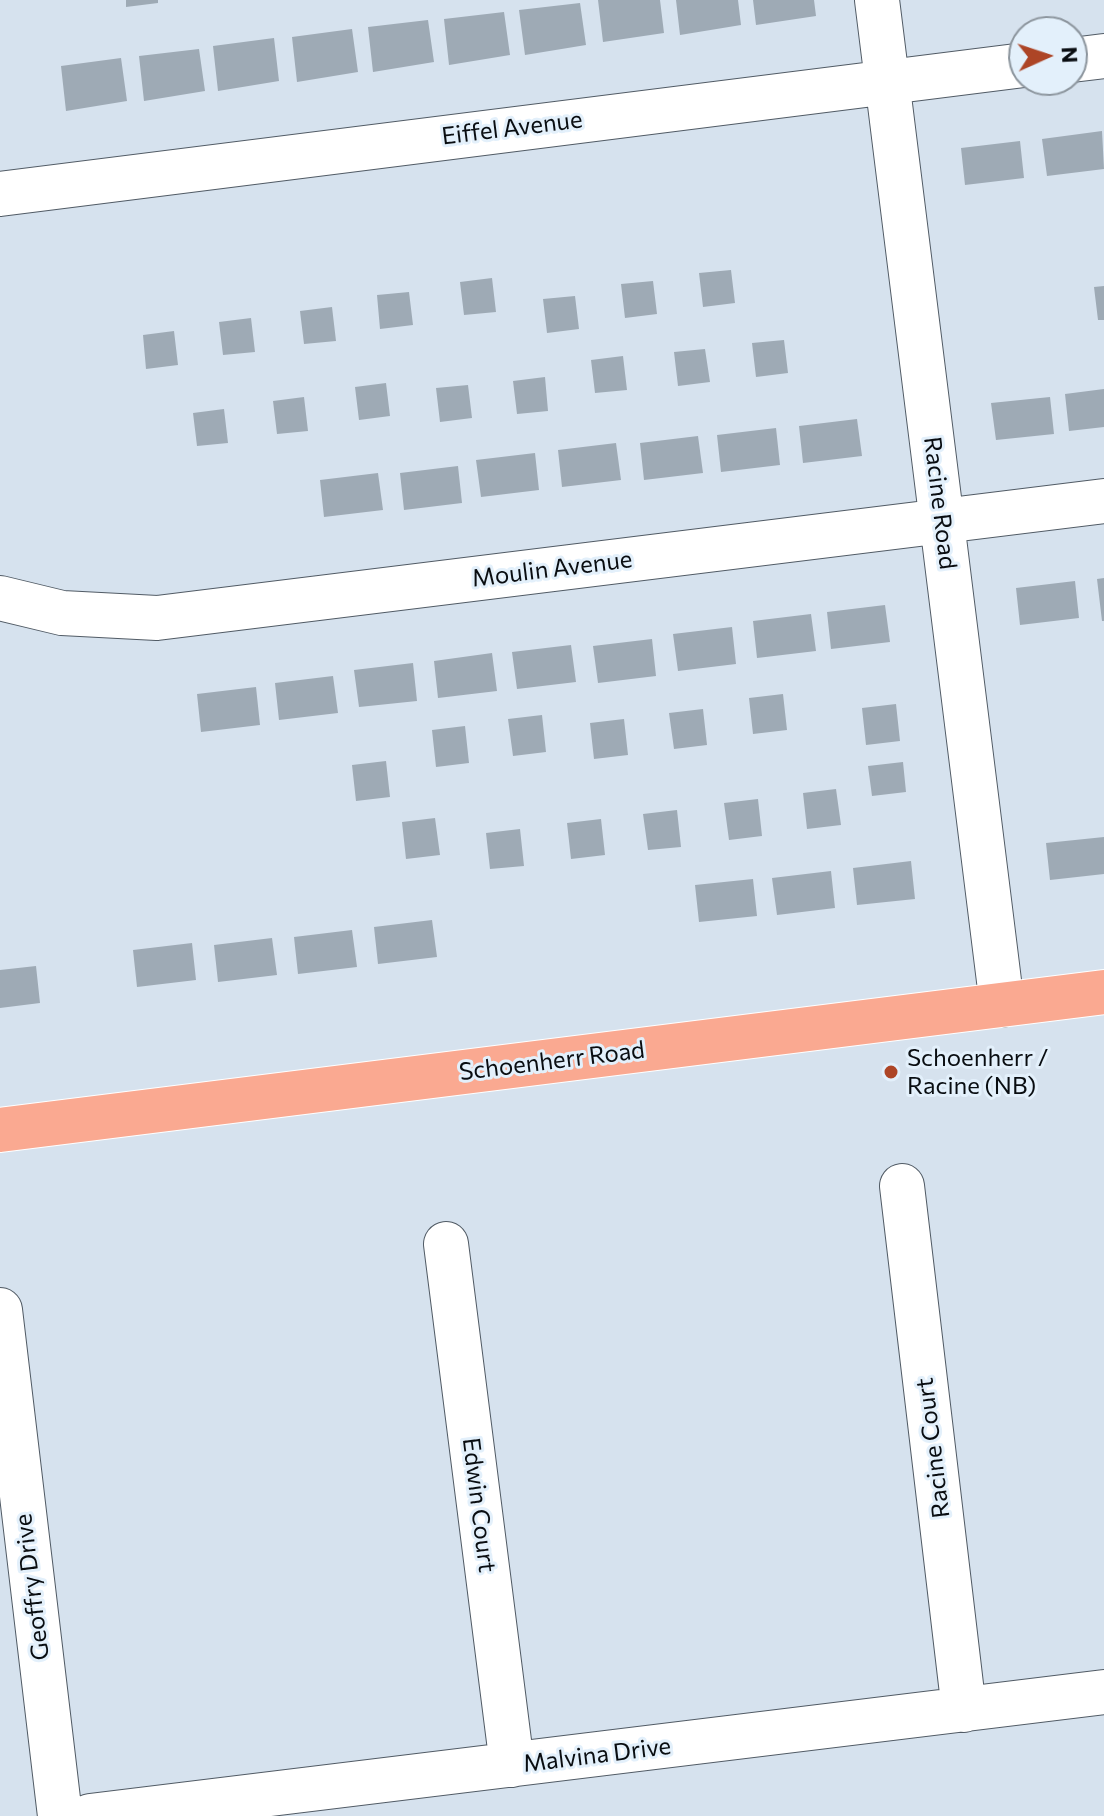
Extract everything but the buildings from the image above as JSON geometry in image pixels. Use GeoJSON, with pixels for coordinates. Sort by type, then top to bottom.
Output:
{"type":"FeatureCollection","features":[{"type":"Feature","properties":{"kind":"main road","name":"Schoenherr Road"},"geometry":{"type":"LineString","coordinates":[[0,1130],[1104,992]]}},
{"type":"Feature","properties":{"kind":"street","name":"Racine Road"},"geometry":{"type":"LineString","coordinates":[[877,0],[1002,1005]]}},
{"type":"Feature","properties":{"kind":"street","name":"Eiffel Avenue"},"geometry":{"type":"LineString","coordinates":[[0,194],[1008,67]]}},
{"type":"Feature","properties":{"kind":"street","name":"Moulin Avenue"},"geometry":{"type":"LineString","coordinates":[[0,598],[62,613],[157,618],[1104,501]]}},
{"type":"Feature","properties":{"kind":"street","name":"Racine Court"},"geometry":{"type":"LineString","coordinates":[[902,1186],[964,1710]]}},
{"type":"Feature","properties":{"kind":"street","name":"Edwin Court"},"geometry":{"type":"LineString","coordinates":[[446,1244],[512,1765]]}},
{"type":"Feature","properties":{"kind":"street","name":"Geoffry Drive"},"geometry":{"type":"LineString","coordinates":[[0,1310],[60,1816]]}},
{"type":"Feature","properties":{"kind":"street","name":"Malvina Drive"},"geometry":{"type":"LineString","coordinates":[[90,1816],[1104,1692]]}},
{"type":"Feature","properties":{"kind":"place","name":"Schoenherr / Racine (NB)"},"geometry":{"type":"Point","coordinates":[891,1072]}}]}
